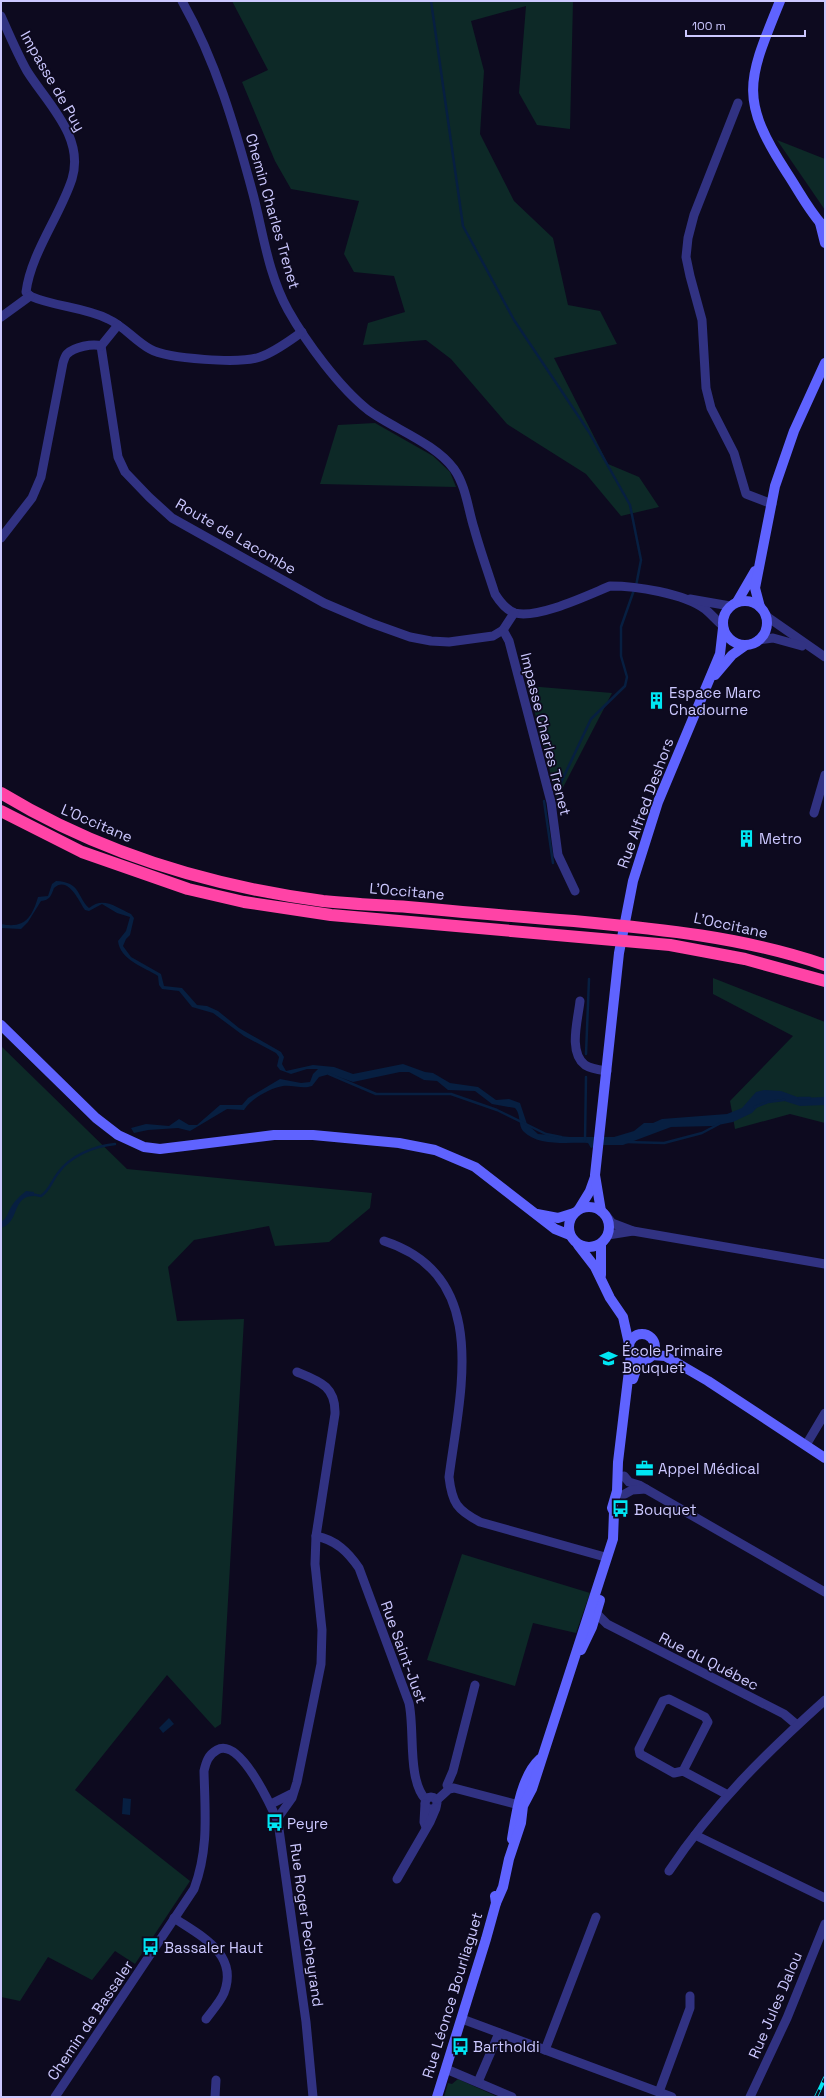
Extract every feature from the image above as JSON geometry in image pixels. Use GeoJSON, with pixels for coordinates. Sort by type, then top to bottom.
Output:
{"type":"FeatureCollection","features":[{"type":"Feature","properties":{"kind":"highway","name":"L'Occitane"},"geometry":{"type":"LineString","coordinates":[[1,793],[64,827],[127,853],[188,874],[246,888],[323,901],[675,931],[748,944],[825,965]]}},
{"type":"Feature","properties":{"kind":"highway","name":"L'Occitane"},"geometry":{"type":"LineString","coordinates":[[1,811],[46,835],[95,857],[188,889],[244,902],[331,915],[670,945],[745,959],[825,981]]}},
{"type":"Feature","properties":{"kind":"main road"},"geometry":{"type":"LineString","coordinates":[[780,1],[758,54],[753,74],[752,92],[754,110],[767,141],[823,226],[825,243]]}},
{"type":"Feature","properties":{"kind":"main road"},"geometry":{"type":"LineString","coordinates":[[708,685],[732,655],[746,644],[758,640],[766,629],[766,616],[760,607],[756,588],[760,560],[772,504],[784,457],[825,363]]}},
{"type":"Feature","properties":{"kind":"main road"},"geometry":{"type":"LineString","coordinates":[[708,685],[720,654],[725,612],[733,604],[750,581],[760,560]]}},
{"type":"Feature","properties":{"kind":"main road"},"geometry":{"type":"LineString","coordinates":[[733,604],[749,601],[760,607]]}},
{"type":"Feature","properties":{"kind":"main road"},"geometry":{"type":"LineString","coordinates":[[723,627],[725,634],[734,642],[746,644]]}},
{"type":"Feature","properties":{"kind":"main road","name":"Rue Alfred Deshors"},"geometry":{"type":"LineString","coordinates":[[607,1071],[619,953],[633,881],[658,802],[695,711],[708,685]]}},
{"type":"Feature","properties":{"kind":"main road"},"geometry":{"type":"LineString","coordinates":[[1,1025],[96,1118],[118,1135],[132,1143],[144,1147],[160,1149],[274,1135],[312,1135],[399,1143],[434,1150],[475,1167],[555,1229],[570,1235],[595,1267],[610,1298],[623,1317],[631,1325],[649,1336],[659,1347],[701,1373],[708,1381]]}},
{"type":"Feature","properties":{"kind":"main road"},"geometry":{"type":"LineString","coordinates":[[570,1235],[569,1223],[590,1191],[595,1175],[607,1071]]}},
{"type":"Feature","properties":{"kind":"main road"},"geometry":{"type":"LineString","coordinates":[[578,1245],[590,1248],[601,1244],[608,1235],[609,1224],[603,1212],[595,1175]]}},
{"type":"Feature","properties":{"kind":"main road"},"geometry":{"type":"LineString","coordinates":[[536,1213],[558,1218],[590,1207],[603,1212]]}},
{"type":"Feature","properties":{"kind":"main road"},"geometry":{"type":"LineString","coordinates":[[601,1244],[602,1279]]}},
{"type":"Feature","properties":{"kind":"main road","name":"Rue Léonce Bourliaguet"},"geometry":{"type":"LineString","coordinates":[[623,1317],[630,1349],[628,1407]]}},
{"type":"Feature","properties":{"kind":"main road"},"geometry":{"type":"LineString","coordinates":[[649,1336],[633,1337],[630,1349],[634,1357],[647,1358],[665,1356],[708,1381],[825,1458]]}},
{"type":"Feature","properties":{"kind":"main road"},"geometry":{"type":"LineString","coordinates":[[647,1358],[655,1348],[649,1336]]}},
{"type":"Feature","properties":{"kind":"main road","name":"Rue Léonce Bourliaguet"},"geometry":{"type":"LineString","coordinates":[[614,1512],[623,1495],[624,1443],[633,1378],[647,1358]]}},
{"type":"Feature","properties":{"kind":"main road","name":"Rue Léonce Bourliaguet"},"geometry":{"type":"LineString","coordinates":[[437,2097],[462,2019],[496,1903],[503,1887],[509,1859],[521,1823],[521,1806],[532,1789],[541,1758],[577,1654],[580,1651],[593,1612],[606,1582],[608,1570],[605,1560],[613,1539],[614,1512],[612,1508],[617,1491],[617,1470],[624,1443]]}},
{"type":"Feature","properties":{"kind":"street","name":"Chemin Charles Trenet"},"geometry":{"type":"LineString","coordinates":[[182,1],[211,62],[227,104],[241,148],[276,284],[282,299],[302,332],[353,396],[378,416],[434,450],[454,469],[464,491],[495,594],[505,608],[514,613]]}},
{"type":"Feature","properties":{"kind":"street","name":"Impasse de Puy"},"geometry":{"type":"LineString","coordinates":[[1,16],[27,70],[60,118],[70,136],[75,150],[72,178],[31,272],[26,292],[30,296]]}},
{"type":"Feature","properties":{"kind":"street"},"geometry":{"type":"LineString","coordinates":[[738,103],[694,215],[688,238],[686,257],[702,320],[706,388],[711,408],[734,453],[746,494],[772,504]]}},
{"type":"Feature","properties":{"kind":"street"},"geometry":{"type":"LineString","coordinates":[[1,317],[30,296],[97,315],[118,325],[148,349],[156,352],[190,358],[247,361],[262,357],[302,332]]}},
{"type":"Feature","properties":{"kind":"street"},"geometry":{"type":"LineString","coordinates":[[1,538],[32,498],[41,477],[63,363],[68,354],[75,349],[95,344],[101,346],[118,325]]}},
{"type":"Feature","properties":{"kind":"street","name":"Route de Lacombe"},"geometry":{"type":"LineString","coordinates":[[101,346],[118,457],[125,472],[172,518],[324,603],[371,623],[410,637],[431,641],[449,642],[493,636],[503,630]]}},
{"type":"Feature","properties":{"kind":"street"},"geometry":{"type":"LineString","coordinates":[[503,630],[514,613],[533,614],[610,586],[623,586],[642,589],[685,599],[704,608],[723,627]]}},
{"type":"Feature","properties":{"kind":"street"},"geometry":{"type":"LineString","coordinates":[[685,599],[733,604]]}},
{"type":"Feature","properties":{"kind":"street"},"geometry":{"type":"LineString","coordinates":[[766,616],[809,648],[825,657]]}},
{"type":"Feature","properties":{"kind":"street","name":"Impasse Charles Trenet"},"geometry":{"type":"LineString","coordinates":[[503,630],[509,641],[544,770],[551,802],[558,855],[575,890]]}},
{"type":"Feature","properties":{"kind":"street"},"geometry":{"type":"LineString","coordinates":[[758,640],[773,638],[809,648]]}},
{"type":"Feature","properties":{"kind":"street"},"geometry":{"type":"LineString","coordinates":[[814,813],[825,775]]}},
{"type":"Feature","properties":{"kind":"street"},"geometry":{"type":"LineString","coordinates":[[580,1001],[576,1046],[578,1057],[586,1065],[607,1071]]}},
{"type":"Feature","properties":{"kind":"street"},"geometry":{"type":"LineString","coordinates":[[603,1212],[612,1223],[633,1231],[825,1264]]}},
{"type":"Feature","properties":{"kind":"street"},"geometry":{"type":"LineString","coordinates":[[608,1235],[633,1231]]}},
{"type":"Feature","properties":{"kind":"street"},"geometry":{"type":"LineString","coordinates":[[384,1240],[401,1246],[418,1256],[433,1270],[458,1314],[463,1348],[449,1477],[451,1494],[456,1505],[466,1515],[480,1522],[605,1560]]}},
{"type":"Feature","properties":{"kind":"street"},"geometry":{"type":"LineString","coordinates":[[276,1819],[293,1794],[297,1782],[321,1664],[322,1630],[315,1564],[316,1536],[335,1406],[333,1394],[327,1387],[296,1372]]}},
{"type":"Feature","properties":{"kind":"street"},"geometry":{"type":"LineString","coordinates":[[806,1445],[825,1413]]}},
{"type":"Feature","properties":{"kind":"street"},"geometry":{"type":"LineString","coordinates":[[624,1476],[628,1482],[646,1489],[825,1592]]}},
{"type":"Feature","properties":{"kind":"street"},"geometry":{"type":"LineString","coordinates":[[623,1495],[632,1490],[646,1489]]}},
{"type":"Feature","properties":{"kind":"street","name":"Rue Saint-Just"},"geometry":{"type":"LineString","coordinates":[[316,1536],[324,1538],[340,1546],[350,1555],[359,1568],[409,1703],[412,1717],[414,1768],[420,1793],[425,1802]]}},
{"type":"Feature","properties":{"kind":"street","name":"Rue du Québec"},"geometry":{"type":"LineString","coordinates":[[593,1612],[607,1624],[784,1714],[797,1725]]}},
{"type":"Feature","properties":{"kind":"street"},"geometry":{"type":"LineString","coordinates":[[588,1626],[607,1624]]}},
{"type":"Feature","properties":{"kind":"street"},"geometry":{"type":"LineString","coordinates":[[449,1789],[447,1785],[453,1771],[475,1685]]}},
{"type":"Feature","properties":{"kind":"street"},"geometry":{"type":"LineString","coordinates":[[683,1771],[708,1722],[705,1718],[669,1699],[663,1701],[638,1749],[640,1754],[674,1773],[683,1771],[728,1795]]}},
{"type":"Feature","properties":{"kind":"street"},"geometry":{"type":"LineString","coordinates":[[669,1871],[695,1835],[728,1795],[797,1725],[825,1700]]}},
{"type":"Feature","properties":{"kind":"street","name":"Rue Roger Pecheyrand"},"geometry":{"type":"LineString","coordinates":[[174,1918],[194,1889],[201,1870],[206,1847],[204,1771],[207,1760],[212,1753],[222,1748],[235,1752],[240,1757],[271,1804],[276,1819],[306,2022],[313,2097]]}},
{"type":"Feature","properties":{"kind":"street"},"geometry":{"type":"LineString","coordinates":[[453,1771],[454,1778],[460,1788]]}},
{"type":"Feature","properties":{"kind":"street"},"geometry":{"type":"LineString","coordinates":[[397,1879],[430,1822],[436,1804],[449,1789],[460,1788],[521,1806]]}},
{"type":"Feature","properties":{"kind":"street"},"geometry":{"type":"LineString","coordinates":[[271,1804],[293,1794]]}},
{"type":"Feature","properties":{"kind":"street"},"geometry":{"type":"LineString","coordinates":[[426,1827],[424,1822],[425,1802],[431,1797],[436,1804]]}},
{"type":"Feature","properties":{"kind":"street"},"geometry":{"type":"LineString","coordinates":[[695,1835],[825,1898]]}},
{"type":"Feature","properties":{"kind":"street"},"geometry":{"type":"LineString","coordinates":[[545,2050],[596,1917]]}},
{"type":"Feature","properties":{"kind":"street"},"geometry":{"type":"LineString","coordinates":[[174,1918],[210,1942],[219,1951],[225,1962],[226,1982],[224,1994],[206,2019]]}},
{"type":"Feature","properties":{"kind":"street","name":"Chemin de Bassaler"},"geometry":{"type":"LineString","coordinates":[[55,2097],[174,1918]]}},
{"type":"Feature","properties":{"kind":"street","name":"Rue Jules Dalou"},"geometry":{"type":"LineString","coordinates":[[750,2097],[787,2018],[825,1924]]}},
{"type":"Feature","properties":{"kind":"street"},"geometry":{"type":"LineString","coordinates":[[658,2092],[690,2008],[690,1996]]}},
{"type":"Feature","properties":{"kind":"street"},"geometry":{"type":"LineString","coordinates":[[462,2019],[672,2097]]}},
{"type":"Feature","properties":{"kind":"street"},"geometry":{"type":"LineString","coordinates":[[478,2082],[499,2033]]}},
{"type":"Feature","properties":{"kind":"street"},"geometry":{"type":"LineString","coordinates":[[446,2069],[512,2097]]}},
{"type":"Feature","properties":{"kind":"street"},"geometry":{"type":"LineString","coordinates":[[215,2097],[216,2080]]}},
{"type":"Feature","properties":{"kind":"green space"},"geometry":{"type":"Polygon","coordinates":[[[232,1],[573,1],[570,129],[537,125],[519,93],[526,6],[471,21],[484,71],[480,134],[514,201],[553,238],[568,305],[600,311],[617,344],[554,358],[608,464],[639,477],[659,507],[621,516],[586,474],[507,424],[451,359],[426,340],[363,345],[368,323],[405,312],[394,276],[354,272],[344,254],[359,201],[291,189],[275,161],[242,82],[268,70],[232,1]]]}},
{"type":"Feature","properties":{"kind":"green space"},"geometry":{"type":"Polygon","coordinates":[[[777,140],[825,159],[825,210],[777,140]]]}},
{"type":"Feature","properties":{"kind":"green space"},"geometry":{"type":"Polygon","coordinates":[[[375,423],[433,456],[450,472],[456,487],[320,484],[338,425],[375,423]]]}},
{"type":"Feature","properties":{"kind":"green space"},"geometry":{"type":"Polygon","coordinates":[[[528,686],[612,693],[557,799],[528,686]]]}},
{"type":"Feature","properties":{"kind":"green space"},"geometry":{"type":"Polygon","coordinates":[[[713,978],[825,1022],[825,1123],[790,1114],[735,1129],[730,1101],[793,1036],[713,994],[713,978]]]}},
{"type":"Feature","properties":{"kind":"green space"},"geometry":{"type":"Polygon","coordinates":[[[1,1046],[127,1169],[372,1193],[370,1208],[329,1242],[275,1246],[269,1226],[194,1240],[168,1267],[177,1321],[244,1319],[221,1724],[215,1728],[167,1675],[75,1790],[190,1881],[135,1964],[115,1951],[92,1980],[48,1957],[20,2001],[1,1997],[1,1046]]]}},
{"type":"Feature","properties":{"kind":"green space"},"geometry":{"type":"Polygon","coordinates":[[[462,1554],[590,1593],[576,1633],[533,1623],[515,1686],[427,1660],[462,1554]]]}},
{"type":"Feature","properties":{"kind":"green space"},"geometry":{"type":"Polygon","coordinates":[[[458,2079],[498,2097],[444,2097],[448,2083],[452,2084],[458,2079]]]}},
{"type":"Feature","properties":{"kind":"water"},"geometry":{"type":"Polygon","coordinates":[[[56,881],[70,884],[74,887],[89,908],[99,903],[104,903],[115,906],[131,914],[134,918],[130,935],[126,939],[123,946],[131,957],[161,974],[164,986],[182,988],[197,1005],[207,1006],[218,1011],[239,1028],[281,1052],[284,1057],[282,1064],[286,1071],[313,1065],[334,1067],[353,1074],[403,1064],[425,1072],[433,1073],[450,1083],[478,1087],[496,1100],[509,1099],[520,1103],[527,1124],[538,1134],[570,1137],[614,1137],[634,1131],[644,1123],[653,1123],[662,1119],[727,1114],[742,1108],[756,1092],[764,1090],[781,1091],[800,1098],[825,1097],[825,1105],[800,1106],[778,1099],[776,1101],[761,1103],[752,1113],[733,1122],[713,1126],[671,1127],[623,1145],[600,1145],[591,1148],[588,1143],[545,1142],[529,1136],[521,1129],[518,1113],[515,1108],[492,1104],[475,1091],[448,1090],[437,1081],[424,1080],[409,1072],[400,1072],[353,1082],[330,1074],[319,1077],[312,1086],[283,1086],[272,1089],[256,1098],[244,1110],[227,1109],[190,1131],[178,1128],[148,1130],[134,1133],[131,1128],[146,1124],[169,1126],[179,1119],[189,1125],[197,1125],[220,1105],[242,1105],[248,1098],[280,1079],[301,1083],[310,1082],[313,1074],[318,1069],[307,1069],[291,1074],[280,1070],[277,1066],[279,1057],[276,1053],[244,1036],[213,1013],[192,1007],[179,991],[162,989],[159,985],[158,976],[128,958],[120,948],[118,941],[126,931],[130,917],[117,913],[102,904],[89,911],[85,910],[72,891],[64,885],[59,885],[54,888],[50,897],[41,901],[28,922],[21,929],[1,928],[1,924],[16,925],[26,920],[33,911],[38,897],[48,896],[52,884],[56,881]]]}},
{"type":"Feature","properties":{"kind":"water"},"geometry":{"type":"Polygon","coordinates":[[[26,1191],[34,1192],[34,1196],[23,1199],[9,1223],[1,1228],[1,1222],[6,1218],[13,1204],[26,1191]]]}},
{"type":"Feature","properties":{"kind":"water"},"geometry":{"type":"Polygon","coordinates":[[[169,1718],[174,1724],[163,1733],[159,1728],[169,1718]]]}},
{"type":"Feature","properties":{"kind":"water"},"geometry":{"type":"Polygon","coordinates":[[[123,1798],[131,1799],[130,1815],[122,1814],[123,1798]]]}},
{"type":"Feature","properties":{"kind":"waterway"},"geometry":{"type":"LineString","coordinates":[[431,1],[463,226],[514,320],[589,432],[630,505],[641,560],[636,586]]}},
{"type":"Feature","properties":{"kind":"waterway"},"geometry":{"type":"LineString","coordinates":[[557,791],[591,719],[625,686],[627,677],[621,656],[621,627],[634,590]]}},
{"type":"Feature","properties":{"kind":"waterway"},"geometry":{"type":"LineString","coordinates":[[544,801],[553,863]]}},
{"type":"Feature","properties":{"kind":"waterway"},"geometry":{"type":"LineString","coordinates":[[586,1054],[589,979]]}},
{"type":"Feature","properties":{"kind":"waterway"},"geometry":{"type":"LineString","coordinates":[[329,1074],[376,1094],[451,1094],[497,1110],[546,1134],[561,1137]]}},
{"type":"Feature","properties":{"kind":"waterway"},"geometry":{"type":"LineString","coordinates":[[585,1140],[586,1077]]}},
{"type":"Feature","properties":{"kind":"waterway"},"geometry":{"type":"LineString","coordinates":[[799,1098],[810,1098]]}},
{"type":"Feature","properties":{"kind":"waterway"},"geometry":{"type":"LineString","coordinates":[[755,1107],[768,1102],[784,1100]]}},
{"type":"Feature","properties":{"kind":"waterway"},"geometry":{"type":"LineString","coordinates":[[626,1142],[664,1143],[702,1133],[719,1124]]}},
{"type":"Feature","properties":{"kind":"waterway"},"geometry":{"type":"LineString","coordinates":[[31,1194],[41,1196],[44,1194],[63,1167],[76,1157],[99,1147],[115,1144]]}},
{"type":"Feature","properties":{"kind":"railway"},"geometry":{"type":"LineString","coordinates":[[816,2097],[825,2078]]}},
{"type":"Feature","properties":{"kind":"place","name":"Espace Marc Chadourne"},"geometry":{"type":"Point","coordinates":[656,701]}},
{"type":"Feature","properties":{"kind":"place","name":"Metro"},"geometry":{"type":"Point","coordinates":[746,838]}},
{"type":"Feature","properties":{"kind":"place","name":"École Primaire Bouquet"},"geometry":{"type":"Point","coordinates":[609,1359]}},
{"type":"Feature","properties":{"kind":"place","name":"Appel Médical"},"geometry":{"type":"Point","coordinates":[645,1468]}},
{"type":"Feature","properties":{"kind":"place","name":"Bouquet"},"geometry":{"type":"Point","coordinates":[621,1509]}},
{"type":"Feature","properties":{"kind":"place","name":"Peyre"},"geometry":{"type":"Point","coordinates":[274,1823]}},
{"type":"Feature","properties":{"kind":"place","name":"Bassaler Haut"},"geometry":{"type":"Point","coordinates":[151,1947]}},
{"type":"Feature","properties":{"kind":"place","name":"Bartholdi"},"geometry":{"type":"Point","coordinates":[460,2046]}}]}
